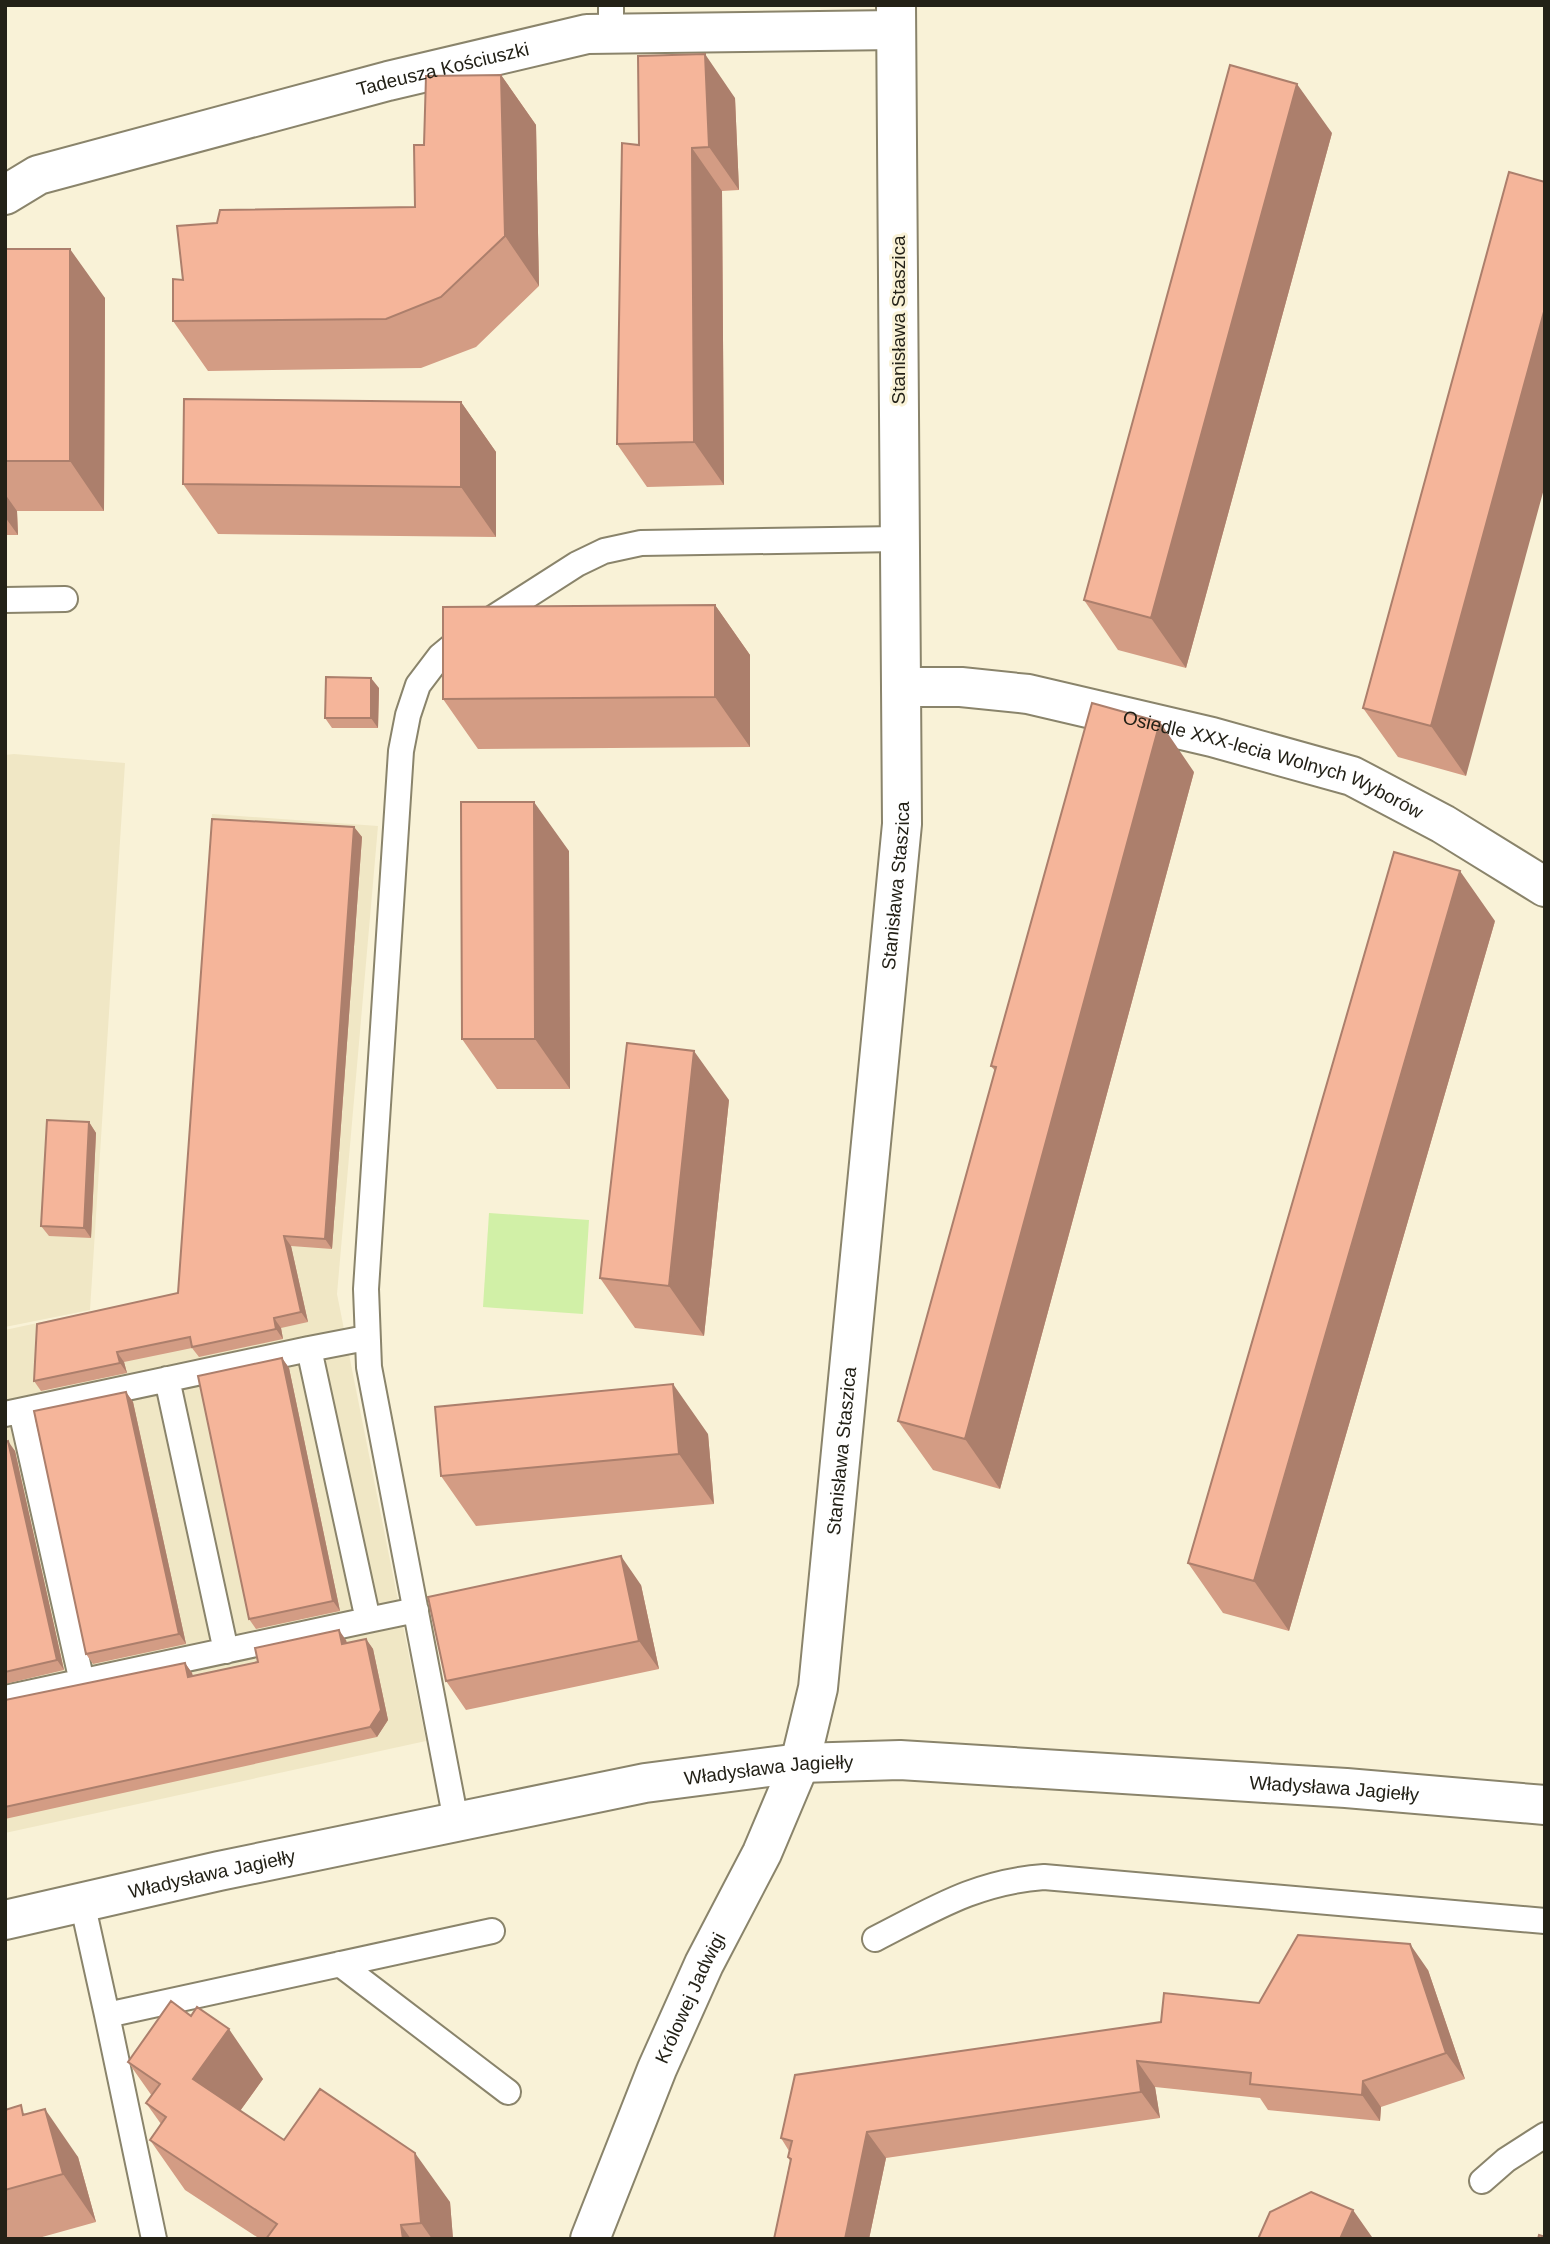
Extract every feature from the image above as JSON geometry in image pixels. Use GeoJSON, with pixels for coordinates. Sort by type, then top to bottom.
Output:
{"type":"FeatureCollection","features":[{"type":"Feature","properties":{"kind":"street","name":"Tadeusza Kościuszki"},"geometry":{"type":"LineString","coordinates":[[5,195],[38,175],[375,84],[586,34],[611,20],[896,18]]}},
{"type":"Feature","properties":{"kind":"street","name":"Stanisława Staszica"},"geometry":{"type":"LineString","coordinates":[[800,1763],[818,1688],[902,824],[896,18]]}},
{"type":"Feature","properties":{"kind":"street","name":"Osiedle XXX-lecia Wolnych Wyborów"},"geometry":{"type":"LineString","coordinates":[[901,687],[961,687],[1028,694],[1212,737],[1339,772],[1443,824],[1545,887]]}},
{"type":"Feature","properties":{"kind":"street","name":"Władysława Jagiełły"},"geometry":{"type":"LineString","coordinates":[[5,1920],[456,1821],[645,1783],[800,1763],[900,1760],[1346,1788],[1545,1805]]}},
{"type":"Feature","properties":{"kind":"street","name":"Królowej Jadwigi"},"geometry":{"type":"LineString","coordinates":[[590,2239],[647,2090],[704,1964],[762,1853],[800,1763]]}},
{"type":"Feature","properties":{"kind":"lane"},"geometry":{"type":"LineString","coordinates":[[456,1821],[366,1338],[366,1289],[401,751],[418,685],[440,656],[463,637],[604,551],[641,543],[899,538]]}},
{"type":"Feature","properties":{"kind":"lane"},"geometry":{"type":"LineString","coordinates":[[5,600],[65,599]]}},
{"type":"Feature","properties":{"kind":"lane"},"geometry":{"type":"LineString","coordinates":[[82,1682],[13,1412],[366,1338]]}},
{"type":"Feature","properties":{"kind":"lane"},"geometry":{"type":"LineString","coordinates":[[309,1349],[368,1620]]}},
{"type":"Feature","properties":{"kind":"lane"},"geometry":{"type":"LineString","coordinates":[[167,1379],[226,1651]]}},
{"type":"Feature","properties":{"kind":"lane"},"geometry":{"type":"LineString","coordinates":[[5,1698],[415,1610]]}},
{"type":"Feature","properties":{"kind":"lane"},"geometry":{"type":"LineString","coordinates":[[875,1939],[972,1890],[1007,1880],[1044,1877],[1545,1921]]}},
{"type":"Feature","properties":{"kind":"lane"},"geometry":{"type":"LineString","coordinates":[[82,1902],[154,2239]]}},
{"type":"Feature","properties":{"kind":"lane"},"geometry":{"type":"LineString","coordinates":[[107,2015],[492,1931]]}},
{"type":"Feature","properties":{"kind":"lane"},"geometry":{"type":"LineString","coordinates":[[340,1964],[508,2092]]}},
{"type":"Feature","properties":{"kind":"lane"},"geometry":{"type":"LineString","coordinates":[[1482,2180],[1506,2160],[1545,2135]]}},
{"type":"Feature","properties":{"kind":"shaded area"},"geometry":{"type":"Polygon","coordinates":[[[5,755],[125,763],[90,1310],[5,1327],[5,755]]]}},
{"type":"Feature","properties":{"kind":"shaded area"},"geometry":{"type":"Polygon","coordinates":[[[212,814],[378,826],[337,1294],[426,1741],[5,1833],[5,1330],[181,1292],[212,814]]]}},
{"type":"Feature","properties":{"kind":"green space"},"geometry":{"type":"Polygon","coordinates":[[[489,1213],[589,1220],[583,1314],[483,1307],[489,1213]]]}},
{"type":"Feature","properties":{"kind":"building"},"geometry":{"type":"Polygon","coordinates":[[[705,54],[709,147],[692,148],[694,442],[617,444],[622,143],[639,145],[638,56],[705,54]]]}},
{"type":"Feature","properties":{"kind":"building"},"geometry":{"type":"Polygon","coordinates":[[[1230,65],[1297,84],[1151,618],[1084,600],[1230,65]]]}},
{"type":"Feature","properties":{"kind":"building"},"geometry":{"type":"Polygon","coordinates":[[[501,75],[505,236],[441,297],[386,319],[173,321],[173,279],[183,280],[177,226],[217,223],[220,210],[415,207],[414,145],[424,145],[426,76],[501,75]]]}},
{"type":"Feature","properties":{"kind":"building"},"geometry":{"type":"Polygon","coordinates":[[[1509,172],[1545,182],[1545,308],[1431,726],[1363,708],[1509,172]]]}},
{"type":"Feature","properties":{"kind":"building"},"geometry":{"type":"Polygon","coordinates":[[[5,249],[70,249],[70,461],[5,461],[5,249]]]}},
{"type":"Feature","properties":{"kind":"building"},"geometry":{"type":"Polygon","coordinates":[[[184,399],[461,402],[461,487],[183,484],[184,399]]]}},
{"type":"Feature","properties":{"kind":"building"},"geometry":{"type":"Polygon","coordinates":[[[715,605],[715,697],[443,699],[443,607],[715,605]]]}},
{"type":"Feature","properties":{"kind":"building"},"geometry":{"type":"Polygon","coordinates":[[[326,677],[371,678],[371,718],[325,718],[326,677]]]}},
{"type":"Feature","properties":{"kind":"building"},"geometry":{"type":"Polygon","coordinates":[[[1092,703],[1160,722],[965,1439],[898,1421],[996,1067],[991,1066],[1092,703]]]}},
{"type":"Feature","properties":{"kind":"building"},"geometry":{"type":"Polygon","coordinates":[[[461,802],[534,802],[535,1039],[462,1039],[461,802]]]}},
{"type":"Feature","properties":{"kind":"building"},"geometry":{"type":"Polygon","coordinates":[[[212,819],[354,827],[325,1239],[284,1236],[301,1312],[274,1318],[276,1329],[192,1347],[190,1337],[117,1352],[120,1363],[34,1381],[37,1324],[178,1293],[212,819]]]}},
{"type":"Feature","properties":{"kind":"building"},"geometry":{"type":"Polygon","coordinates":[[[1394,852],[1460,871],[1254,1581],[1188,1563],[1394,852]]]}},
{"type":"Feature","properties":{"kind":"building"},"geometry":{"type":"Polygon","coordinates":[[[627,1043],[694,1051],[669,1286],[600,1278],[627,1043]]]}},
{"type":"Feature","properties":{"kind":"building"},"geometry":{"type":"Polygon","coordinates":[[[47,1120],[89,1122],[84,1228],[41,1226],[47,1120]]]}},
{"type":"Feature","properties":{"kind":"building"},"geometry":{"type":"Polygon","coordinates":[[[282,1358],[333,1601],[249,1619],[198,1376],[282,1358]]]}},
{"type":"Feature","properties":{"kind":"building"},"geometry":{"type":"Polygon","coordinates":[[[673,1384],[679,1454],[441,1476],[435,1407],[673,1384]]]}},
{"type":"Feature","properties":{"kind":"building"},"geometry":{"type":"Polygon","coordinates":[[[126,1392],[179,1634],[86,1654],[34,1411],[126,1392]]]}},
{"type":"Feature","properties":{"kind":"building"},"geometry":{"type":"Polygon","coordinates":[[[8,1441],[57,1660],[5,1672],[5,1442],[8,1441]]]}},
{"type":"Feature","properties":{"kind":"building"},"geometry":{"type":"Polygon","coordinates":[[[621,1556],[639,1641],[446,1681],[428,1597],[621,1556]]]}},
{"type":"Feature","properties":{"kind":"building"},"geometry":{"type":"Polygon","coordinates":[[[339,1630],[342,1644],[366,1639],[381,1710],[370,1727],[5,1807],[5,1700],[185,1663],[188,1677],[258,1662],[255,1648],[339,1630]]]}},
{"type":"Feature","properties":{"kind":"building"},"geometry":{"type":"Polygon","coordinates":[[[1298,1935],[1410,1944],[1446,2053],[1363,2081],[1362,2095],[1250,2084],[1251,2073],[1137,2061],[1141,2092],[867,2132],[845,2239],[774,2239],[791,2159],[788,2157],[792,2141],[781,2138],[795,2075],[1161,2022],[1164,1993],[1259,2003],[1298,1935]]]}},
{"type":"Feature","properties":{"kind":"building"},"geometry":{"type":"Polygon","coordinates":[[[171,2001],[191,2016],[197,2007],[229,2029],[193,2079],[284,2140],[320,2089],[415,2153],[421,2223],[401,2225],[403,2239],[266,2239],[277,2224],[150,2140],[166,2117],[146,2103],[160,2084],[128,2062],[171,2001]]]}},
{"type":"Feature","properties":{"kind":"building"},"geometry":{"type":"Polygon","coordinates":[[[21,2105],[23,2115],[45,2109],[63,2174],[5,2190],[5,2110],[21,2105]]]}},
{"type":"Feature","properties":{"kind":"building"},"geometry":{"type":"Polygon","coordinates":[[[1311,2192],[1353,2210],[1340,2239],[1258,2239],[1270,2212],[1311,2192]]]}}]}
